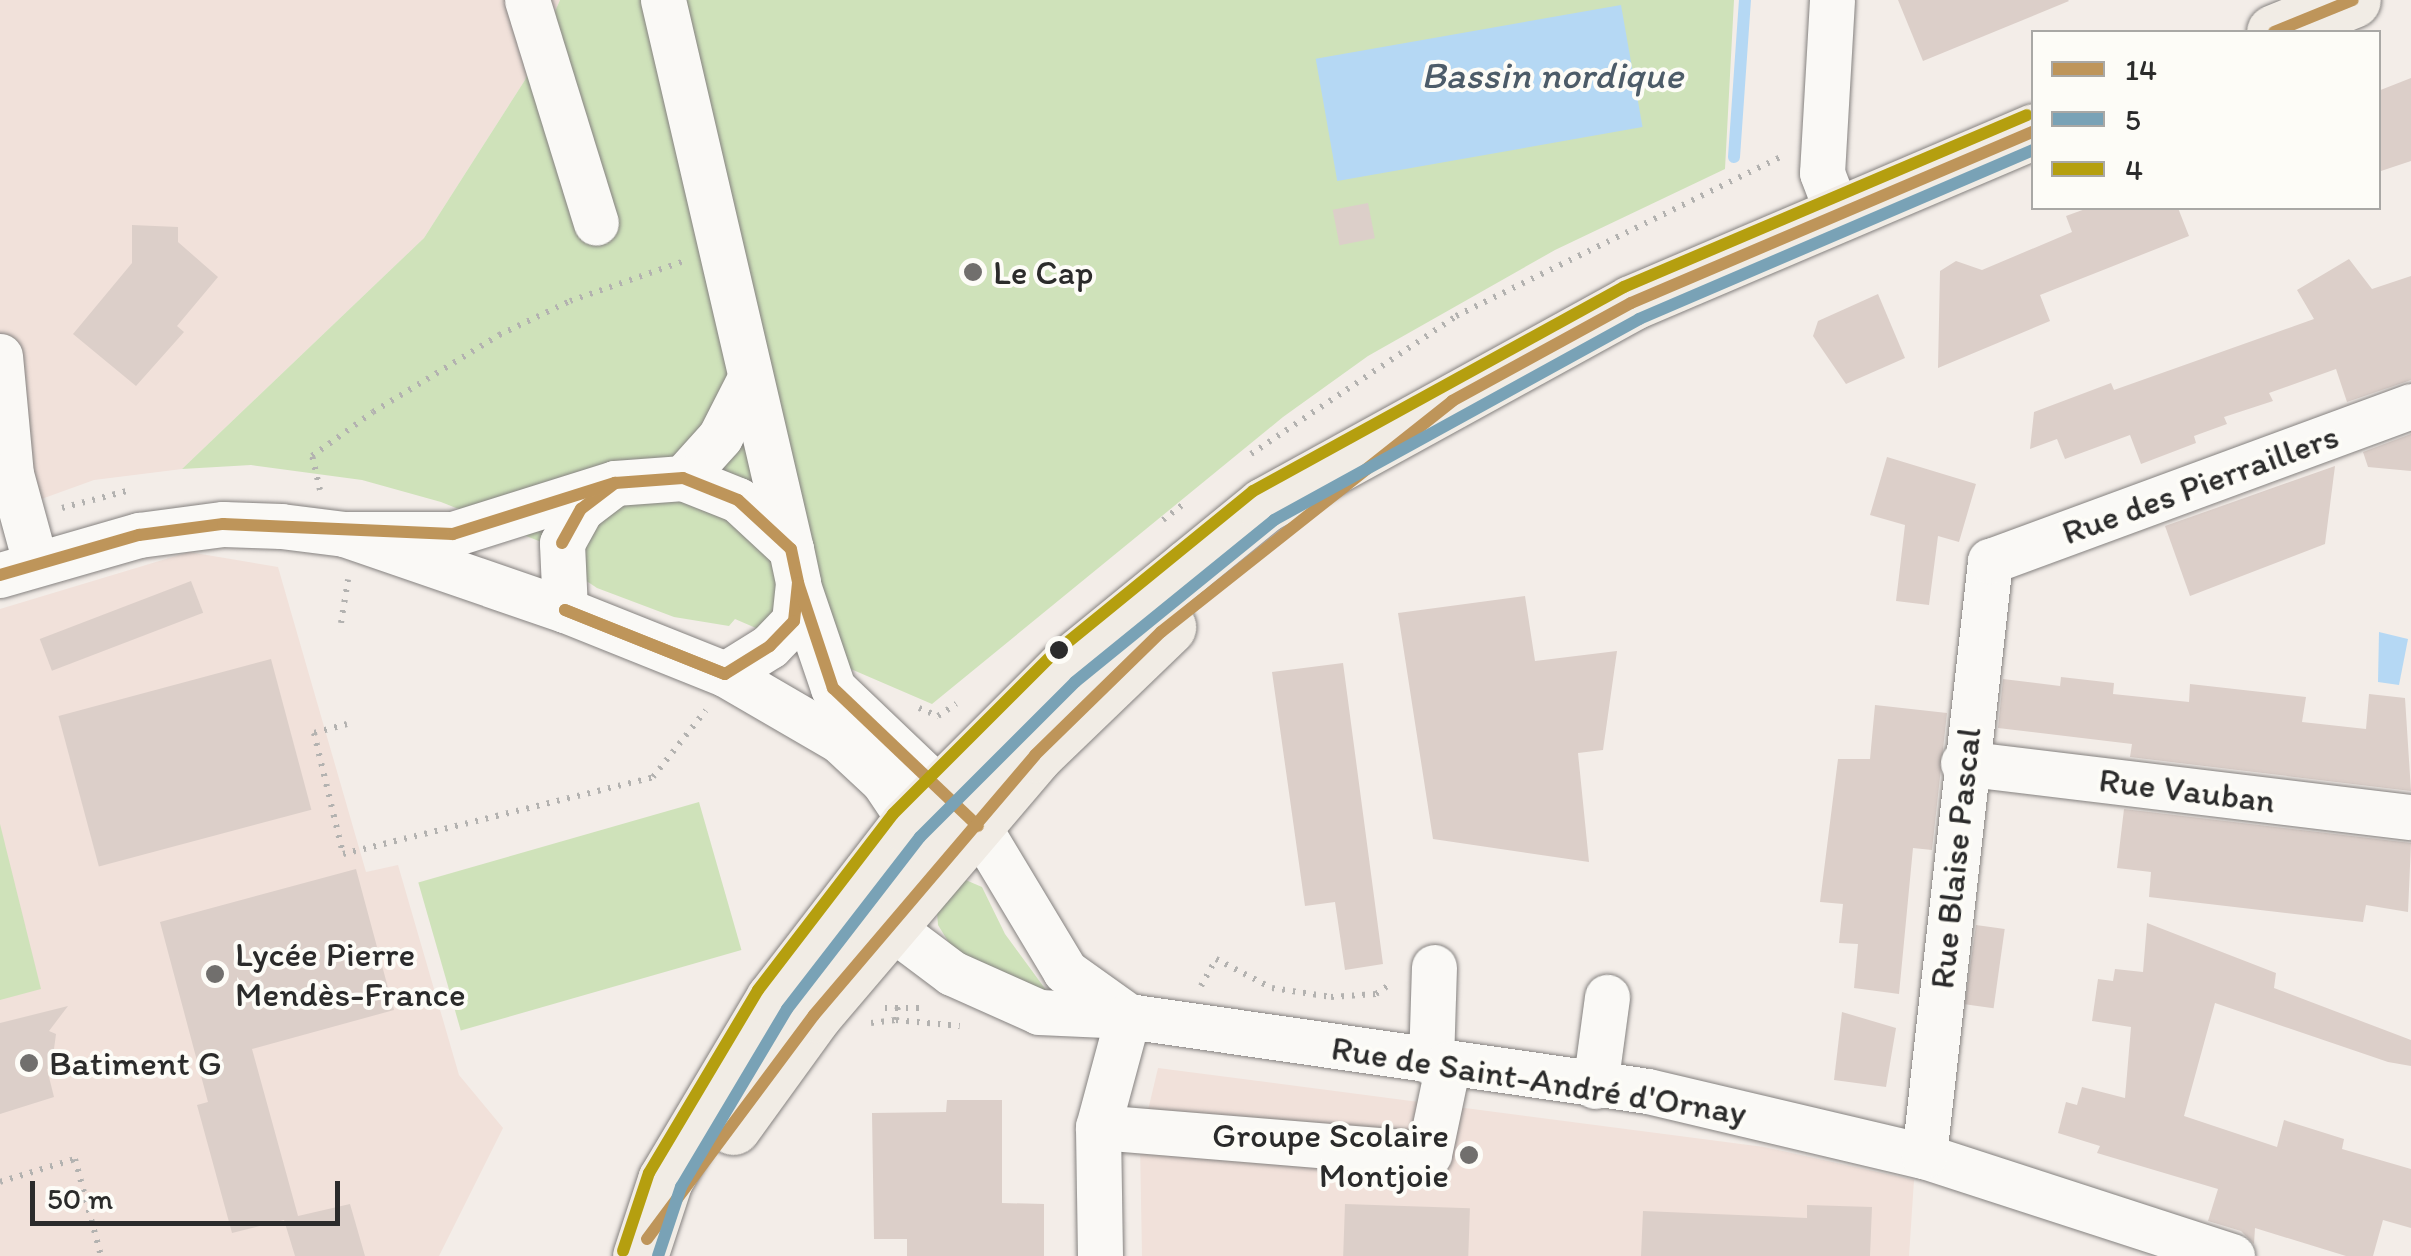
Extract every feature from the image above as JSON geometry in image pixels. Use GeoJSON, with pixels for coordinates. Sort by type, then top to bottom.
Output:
{"type":"FeatureCollection","features":[{"type":"Feature","properties":{"kind":"main road"},"geometry":{"type":"LineString","coordinates":[[2279,30],[2353,0]]}},
{"type":"Feature","properties":{"kind":"main road"},"geometry":{"type":"LineString","coordinates":[[643,1248],[665,1180],[691,1130],[772,999],[870,912],[1063,669],[1264,505],[1631,303],[2031,132]]}},
{"type":"Feature","properties":{"kind":"main road"},"geometry":{"type":"LineString","coordinates":[[643,1248],[814,1015],[870,912]]}},
{"type":"Feature","properties":{"kind":"street"},"geometry":{"type":"LineString","coordinates":[[527,0],[596,224]]}},
{"type":"Feature","properties":{"kind":"street"},"geometry":{"type":"LineString","coordinates":[[663,0],[725,251],[749,380],[794,566],[834,688],[942,825]]}},
{"type":"Feature","properties":{"kind":"street"},"geometry":{"type":"LineString","coordinates":[[1832,0],[1822,173],[1837,212]]}},
{"type":"Feature","properties":{"kind":"street"},"geometry":{"type":"LineString","coordinates":[[0,356],[19,553],[224,524],[326,516],[453,534],[615,483],[683,478],[738,500],[794,566],[794,621],[717,690]]}},
{"type":"Feature","properties":{"kind":"street"},"geometry":{"type":"LineString","coordinates":[[683,478],[720,437],[749,380]]}},
{"type":"Feature","properties":{"kind":"street","name":"Rue des Pierraillers"},"geometry":{"type":"LineString","coordinates":[[1990,561],[2411,406]]}},
{"type":"Feature","properties":{"kind":"street"},"geometry":{"type":"LineString","coordinates":[[565,610],[562,543],[581,509],[615,483]]}},
{"type":"Feature","properties":{"kind":"street"},"geometry":{"type":"LineString","coordinates":[[326,516],[490,586],[565,610],[717,690],[840,741],[883,781],[942,825]]}},
{"type":"Feature","properties":{"kind":"street","name":"Rue Blaise Pascal"},"geometry":{"type":"LineString","coordinates":[[1924,1156],[1963,762],[1990,561]]}},
{"type":"Feature","properties":{"kind":"street","name":"Rue Vauban"},"geometry":{"type":"LineString","coordinates":[[1963,762],[2411,817]]}},
{"type":"Feature","properties":{"kind":"street","name":"Rue de Saint-André d'Ornay"},"geometry":{"type":"LineString","coordinates":[[942,825],[1066,971],[1128,1016]]}},
{"type":"Feature","properties":{"kind":"street","name":"Rue de Saint-André d'Ornay"},"geometry":{"type":"LineString","coordinates":[[870,912],[996,998],[1039,1012],[1128,1016],[1452,1065]]}},
{"type":"Feature","properties":{"kind":"street"},"geometry":{"type":"LineString","coordinates":[[1098,1127],[1429,1154],[1452,1065],[1434,968]]}},
{"type":"Feature","properties":{"kind":"street"},"geometry":{"type":"LineString","coordinates":[[1452,1065],[1494,1094],[1586,1108],[1602,1087],[1607,997]]}},
{"type":"Feature","properties":{"kind":"street"},"geometry":{"type":"LineString","coordinates":[[1100,1256],[1098,1127],[1128,1016]]}},
{"type":"Feature","properties":{"kind":"street","name":"Rue de Saint-André d'Ornay"},"geometry":{"type":"LineString","coordinates":[[1602,1087],[1648,1090],[1924,1156],[2210,1252]]}},
{"type":"Feature","properties":{"kind":"path"},"geometry":{"type":"LineString","coordinates":[[326,516],[312,456],[373,412],[570,301],[725,251]]}},
{"type":"Feature","properties":{"kind":"path"},"geometry":{"type":"LineString","coordinates":[[19,553],[108,492],[145,490]]}},
{"type":"Feature","properties":{"kind":"path"},"geometry":{"type":"LineString","coordinates":[[342,596],[342,622]]}},
{"type":"Feature","properties":{"kind":"path"},"geometry":{"type":"LineString","coordinates":[[347,724],[314,733],[342,854],[653,777],[717,690]]}},
{"type":"Feature","properties":{"kind":"path"},"geometry":{"type":"LineString","coordinates":[[910,703],[938,716],[961,701]]}},
{"type":"Feature","properties":{"kind":"path"},"geometry":{"type":"LineString","coordinates":[[1187,1024],[1216,959],[1272,988],[1331,997],[1376,994],[1403,976],[1434,968]]}},
{"type":"Feature","properties":{"kind":"path"},"geometry":{"type":"LineString","coordinates":[[814,1015],[937,1009]]}},
{"type":"Feature","properties":{"kind":"path"},"geometry":{"type":"LineString","coordinates":[[0,1182],[75,1159],[101,1256]]}},
{"type":"Feature","properties":{"kind":"shaded area"},"geometry":{"type":"Polygon","coordinates":[[[0,0],[560,0],[525,80],[424,238],[182,469],[94,480],[0,514],[0,0]]]}},
{"type":"Feature","properties":{"kind":"shaded area","name":"Lycée Pierre Mendès-France"},"geometry":{"type":"Polygon","coordinates":[[[189,552],[278,567],[366,872],[398,865],[459,1075],[503,1128],[439,1256],[0,1256],[0,609],[189,552]]]}},
{"type":"Feature","properties":{"kind":"shaded area","name":"Groupe Scolaire Montjoie"},"geometry":{"type":"Polygon","coordinates":[[[1158,1068],[1764,1147],[1914,1180],[1909,1256],[1142,1256],[1140,1144],[1158,1068]]]}},
{"type":"Feature","properties":{"kind":"green space"},"geometry":{"type":"Polygon","coordinates":[[[560,0],[1734,0],[1725,169],[1555,250],[1368,356],[1283,417],[932,704],[735,619],[729,626],[674,617],[597,588],[582,578],[579,557],[441,502],[362,480],[251,465],[182,469],[424,238],[525,80],[560,0]]]}},
{"type":"Feature","properties":{"kind":"green space"},"geometry":{"type":"Polygon","coordinates":[[[699,802],[741,950],[461,1031],[418,882],[699,802]]]}},
{"type":"Feature","properties":{"kind":"green space"},"geometry":{"type":"Polygon","coordinates":[[[0,824],[41,989],[0,1000],[0,824]]]}},
{"type":"Feature","properties":{"kind":"green space"},"geometry":{"type":"Polygon","coordinates":[[[961,878],[982,887],[1005,934],[1046,990],[1020,992],[951,946],[938,925],[936,900],[961,878]]]}},
{"type":"Feature","properties":{"kind":"water","name":"Bassin nordique"},"geometry":{"type":"Polygon","coordinates":[[[1621,5],[1643,127],[1337,181],[1316,59],[1621,5]]]}},
{"type":"Feature","properties":{"kind":"water"},"geometry":{"type":"Polygon","coordinates":[[[2379,632],[2408,639],[2399,685],[2378,682],[2379,632]]]}},
{"type":"Feature","properties":{"kind":"building"},"geometry":{"type":"Polygon","coordinates":[[[1898,0],[2068,0],[2069,1],[1923,61],[1898,0]]]}},
{"type":"Feature","properties":{"kind":"building"},"geometry":{"type":"Polygon","coordinates":[[[2411,78],[2411,161],[2381,171],[2381,90],[2411,78]]]}},
{"type":"Feature","properties":{"kind":"building"},"geometry":{"type":"Polygon","coordinates":[[[1368,203],[1375,238],[1340,245],[1333,210],[1368,203]]]}},
{"type":"Feature","properties":{"kind":"building"},"geometry":{"type":"Polygon","coordinates":[[[2082,210],[2179,210],[2189,236],[2040,295],[2050,321],[1938,368],[1940,271],[1956,261],[1982,270],[2072,232],[2066,216],[2082,210]]]}},
{"type":"Feature","properties":{"kind":"building"},"geometry":{"type":"Polygon","coordinates":[[[132,225],[178,227],[178,242],[218,277],[177,326],[184,332],[136,386],[73,334],[132,263],[132,225]]]}},
{"type":"Feature","properties":{"kind":"building"},"geometry":{"type":"Polygon","coordinates":[[[2349,259],[2372,289],[2411,276],[2411,380],[2347,402],[2336,369],[2269,393],[2273,401],[2224,417],[2227,424],[2194,436],[2196,443],[2141,464],[2130,435],[2065,459],[2057,439],[2030,449],[2034,412],[2111,383],[2114,390],[2314,319],[2297,290],[2349,259]]]}},
{"type":"Feature","properties":{"kind":"building"},"geometry":{"type":"Polygon","coordinates":[[[1878,294],[1905,358],[1846,384],[1813,336],[1818,321],[1878,294]]]}},
{"type":"Feature","properties":{"kind":"building"},"geometry":{"type":"Polygon","coordinates":[[[2411,434],[2411,471],[2368,467],[2363,452],[2411,434]]]}},
{"type":"Feature","properties":{"kind":"building"},"geometry":{"type":"Polygon","coordinates":[[[1887,457],[1976,484],[1959,542],[1938,536],[1929,605],[1896,601],[1905,525],[1870,515],[1887,457]]]}},
{"type":"Feature","properties":{"kind":"building"},"geometry":{"type":"Polygon","coordinates":[[[2335,466],[2325,544],[2190,596],[2165,526],[2335,466]]]}},
{"type":"Feature","properties":{"kind":"building"},"geometry":{"type":"Polygon","coordinates":[[[191,581],[203,613],[52,671],[40,639],[191,581]]]}},
{"type":"Feature","properties":{"kind":"building"},"geometry":{"type":"Polygon","coordinates":[[[1525,596],[1535,661],[1617,651],[1603,750],[1578,753],[1589,862],[1433,839],[1398,613],[1525,596]]]}},
{"type":"Feature","properties":{"kind":"building"},"geometry":{"type":"Polygon","coordinates":[[[271,659],[311,810],[99,867],[58,716],[271,659]]]}},
{"type":"Feature","properties":{"kind":"building"},"geometry":{"type":"Polygon","coordinates":[[[1343,663],[1383,964],[1345,970],[1335,902],[1305,906],[1272,672],[1343,663]]]}},
{"type":"Feature","properties":{"kind":"building"},"geometry":{"type":"Polygon","coordinates":[[[2061,677],[2114,683],[2113,694],[2189,702],[2190,684],[2306,697],[2302,722],[2366,729],[2369,694],[2405,698],[2411,791],[2130,757],[2132,744],[1998,728],[2003,679],[2060,686],[2061,677]]]}},
{"type":"Feature","properties":{"kind":"building"},"geometry":{"type":"Polygon","coordinates":[[[1875,705],[1947,713],[1932,850],[1913,848],[1899,994],[1854,988],[1858,944],[1839,943],[1843,904],[1820,902],[1838,759],[1870,759],[1875,705]]]}},
{"type":"Feature","properties":{"kind":"building"},"geometry":{"type":"Polygon","coordinates":[[[2124,809],[2411,843],[2408,912],[2366,905],[2363,922],[2149,897],[2151,872],[2117,868],[2124,809]]]}},
{"type":"Feature","properties":{"kind":"building"},"geometry":{"type":"Polygon","coordinates":[[[356,869],[394,1010],[252,1049],[298,1216],[350,1204],[365,1256],[295,1256],[284,1220],[232,1233],[197,1105],[208,1102],[160,922],[356,869]]]}},
{"type":"Feature","properties":{"kind":"building"},"geometry":{"type":"Polygon","coordinates":[[[2147,923],[2276,973],[2274,988],[2411,1040],[2411,1066],[2388,1062],[2215,1003],[2184,1116],[2277,1147],[2284,1120],[2344,1139],[2342,1149],[2411,1169],[2411,1228],[2383,1220],[2373,1256],[2346,1256],[2255,1228],[2254,1244],[2241,1231],[2208,1221],[2218,1189],[2097,1153],[2100,1146],[2058,1133],[2066,1102],[2077,1105],[2082,1087],[2125,1098],[2131,1027],[2092,1021],[2098,979],[2113,981],[2115,969],[2143,972],[2147,923]]]}},
{"type":"Feature","properties":{"kind":"building"},"geometry":{"type":"Polygon","coordinates":[[[1976,925],[2005,929],[1994,1008],[1965,1004],[1976,925]]]}},
{"type":"Feature","properties":{"kind":"building","name":"Batiment G"},"geometry":{"type":"Polygon","coordinates":[[[68,1006],[49,1031],[56,1034],[54,1049],[72,1061],[47,1069],[54,1097],[0,1114],[0,1023],[68,1006]]]}},
{"type":"Feature","properties":{"kind":"building"},"geometry":{"type":"Polygon","coordinates":[[[1842,1012],[1896,1028],[1886,1087],[1834,1080],[1842,1012]]]}},
{"type":"Feature","properties":{"kind":"building"},"geometry":{"type":"Polygon","coordinates":[[[947,1100],[1002,1100],[1002,1203],[1044,1204],[1044,1256],[907,1256],[907,1239],[874,1239],[872,1113],[946,1112],[947,1100]]]}},
{"type":"Feature","properties":{"kind":"building"},"geometry":{"type":"Polygon","coordinates":[[[1345,1204],[1470,1208],[1468,1256],[1343,1256],[1345,1204]]]}},
{"type":"Feature","properties":{"kind":"building"},"geometry":{"type":"Polygon","coordinates":[[[1807,1205],[1872,1207],[1870,1256],[1641,1256],[1643,1211],[1807,1218],[1807,1205]]]}},
{"type":"Feature","properties":{"kind":"waterway"},"geometry":{"type":"LineString","coordinates":[[1734,157],[1745,0]]}},
{"type":"Feature","properties":{"kind":"transit line","name":"14"},"geometry":{"type":"LineString","coordinates":[[2279,30],[2353,0]]}},
{"type":"Feature","properties":{"kind":"transit line","name":"4"},"geometry":{"type":"LineString","coordinates":[[623,1251],[649,1173],[758,990],[893,814],[1052,655],[1253,491],[1624,287],[2027,115]]}},
{"type":"Feature","properties":{"kind":"transit line","name":"14"},"geometry":{"type":"LineString","coordinates":[[647,1239],[814,1015],[1035,755],[1161,632],[1452,401],[1631,303],[2031,132]]}},
{"type":"Feature","properties":{"kind":"transit line","name":"5"},"geometry":{"type":"LineString","coordinates":[[658,1256],[681,1187],[787,1009],[920,837],[1075,682],[1274,520],[1639,319],[2031,151]]}},
{"type":"Feature","properties":{"kind":"transit line","name":"14"},"geometry":{"type":"LineString","coordinates":[[562,543],[581,509],[615,483],[683,478],[738,500],[791,549],[798,583],[794,621],[770,646],[725,674]]}},
{"type":"Feature","properties":{"kind":"transit line","name":"14"},"geometry":{"type":"LineString","coordinates":[[0,575],[139,535],[223,524],[453,534],[615,483]]}},
{"type":"Feature","properties":{"kind":"transit line","name":"14"},"geometry":{"type":"LineString","coordinates":[[798,583],[833,688],[978,826]]}},
{"type":"Feature","properties":{"kind":"transit line","name":"14"},"geometry":{"type":"LineString","coordinates":[[565,610],[725,674]]}},
{"type":"Feature","properties":{"kind":"transit line","name":"14"},"geometry":{"type":"LineString","coordinates":[[565,610],[725,674]]}},
{"type":"Feature","properties":{"kind":"place","name":"Le Cap"},"geometry":{"type":"Point","coordinates":[973,272]}},
{"type":"Feature","properties":{"kind":"place","name":"Lycée Pierre Mendès-France"},"geometry":{"type":"Point","coordinates":[215,974]}},
{"type":"Feature","properties":{"kind":"place","name":"Batiment G"},"geometry":{"type":"Point","coordinates":[29,1063]}},
{"type":"Feature","properties":{"kind":"place","name":"Groupe Scolaire Montjoie"},"geometry":{"type":"Point","coordinates":[1469,1155]}}]}
